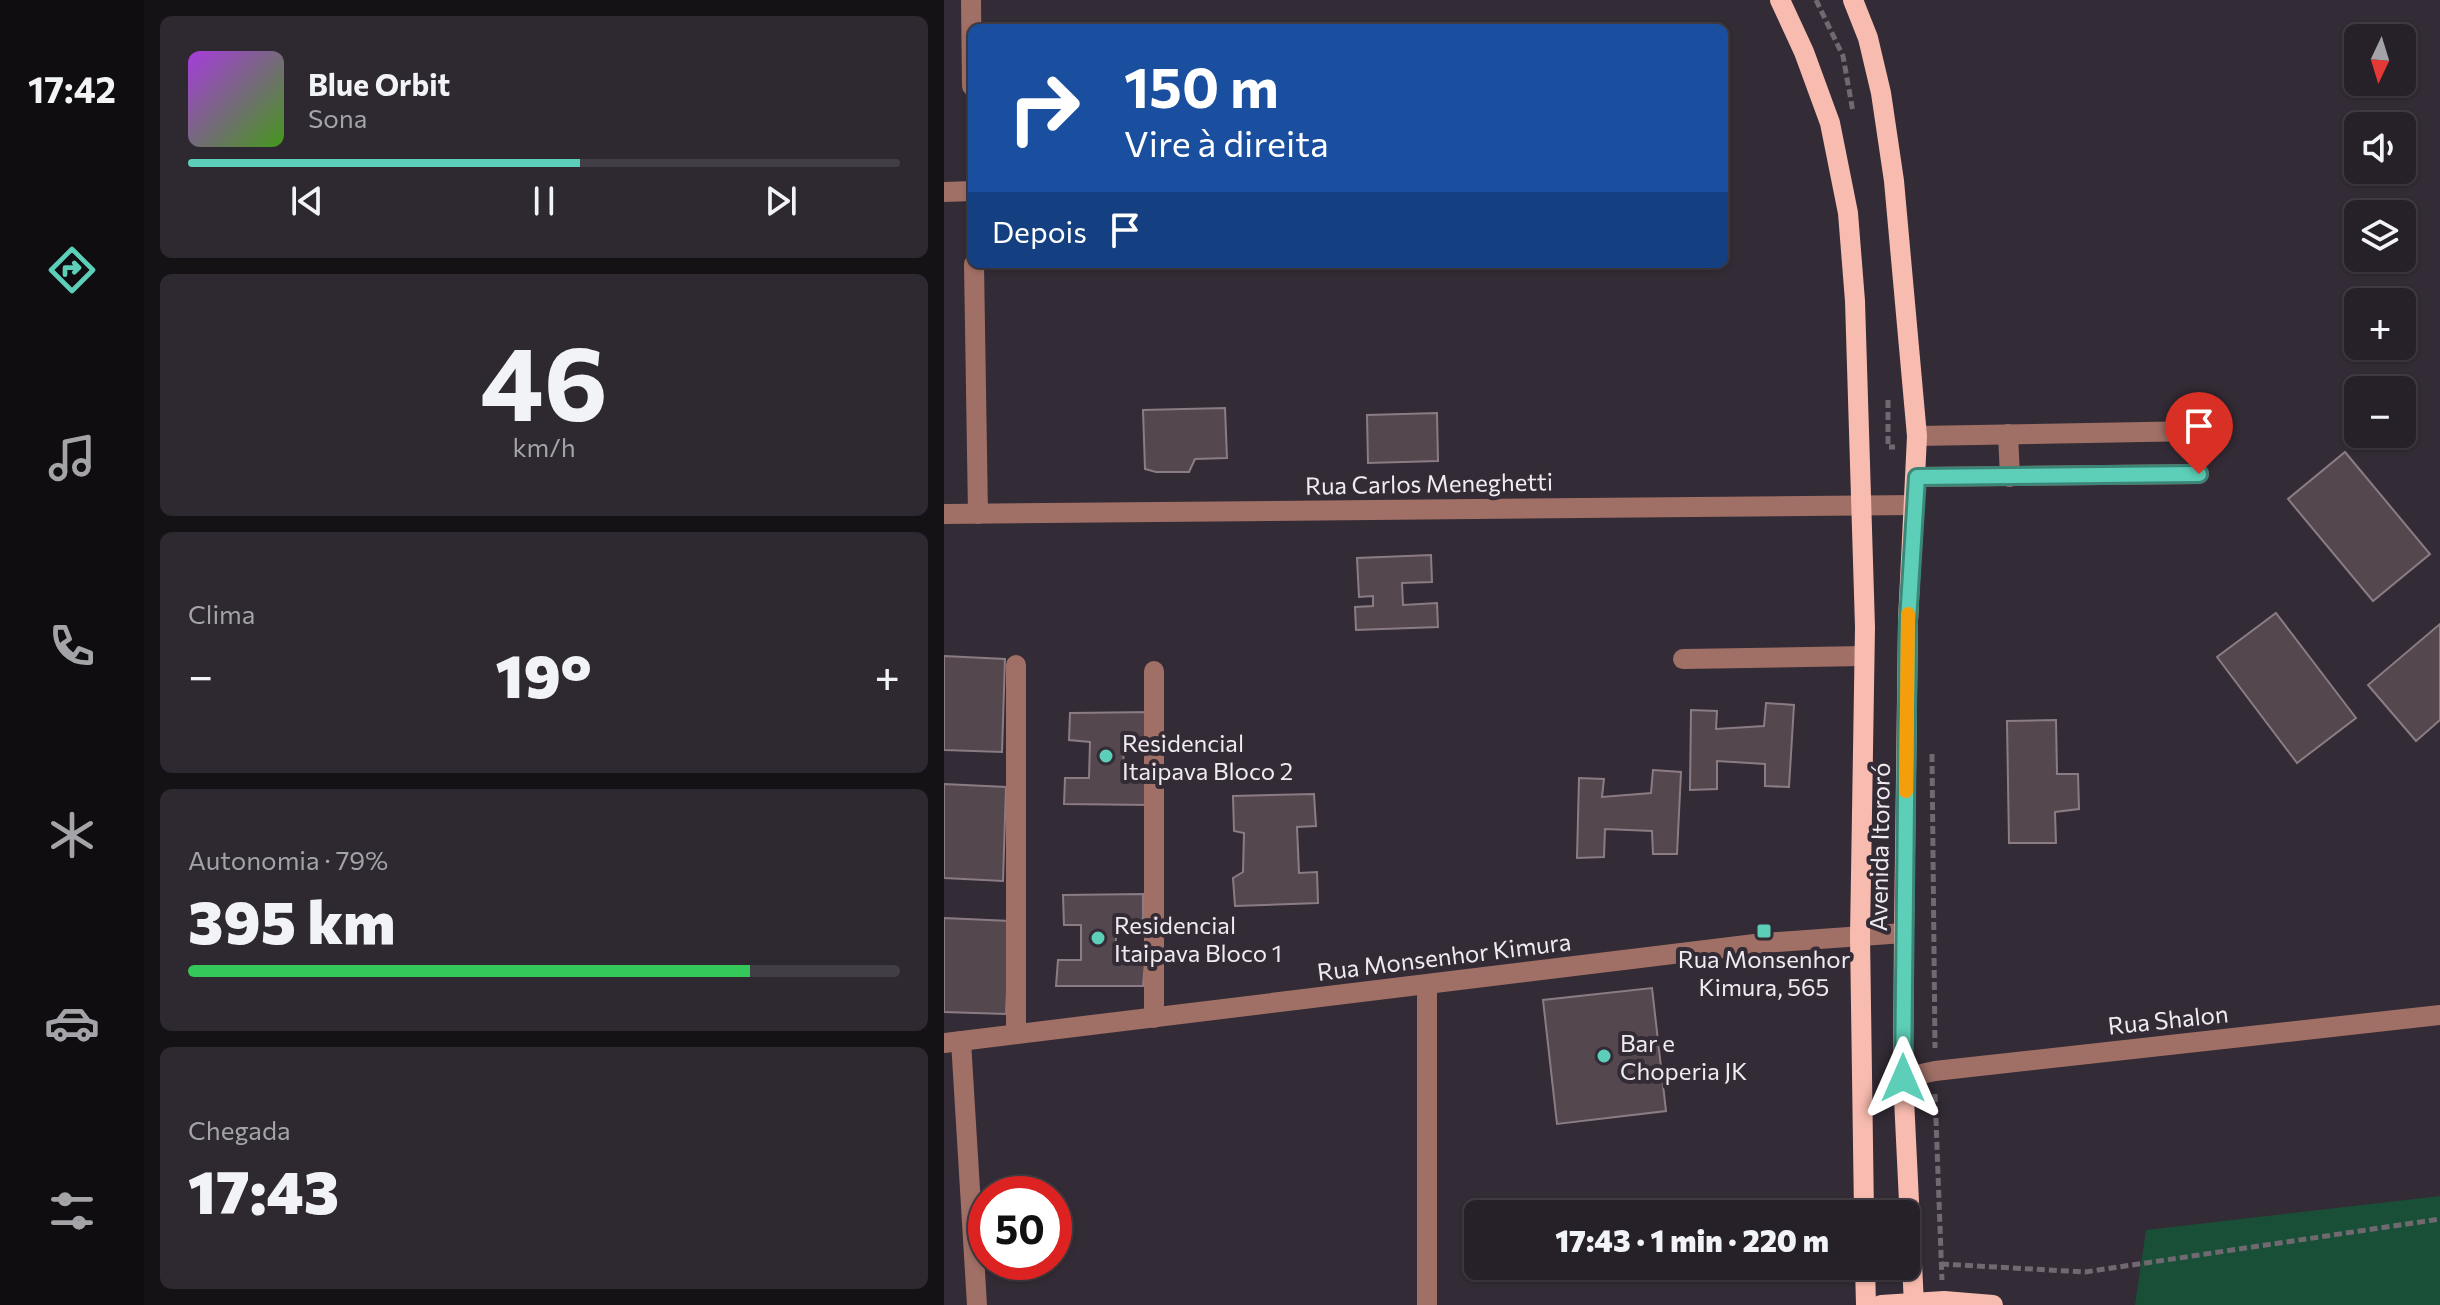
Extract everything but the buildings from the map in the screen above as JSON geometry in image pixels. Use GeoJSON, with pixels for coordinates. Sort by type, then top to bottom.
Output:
{"type":"FeatureCollection","features":[{"type":"Feature","properties":{"kind":"main road","name":"Avenida Itororó"},"geometry":{"type":"LineString","coordinates":[[1780,0],[1804,52],[1830,123],[1848,213],[1862,504],[1864,656],[1860,936],[1864,1200]]}},
{"type":"Feature","properties":{"kind":"main road","name":"Avenida Itororó"},"geometry":{"type":"LineString","coordinates":[[1853,0],[1868,38],[1881,93],[1894,181],[1917,436],[1908,621],[1904,933],[1903,1078],[1908,1200]]}},
{"type":"Feature","properties":{"kind":"main road"},"geometry":{"type":"LineString","coordinates":[[1865,1280],[1866,1305]]}},
{"type":"Feature","properties":{"kind":"main road","name":"Avenida Itororó"},"geometry":{"type":"LineString","coordinates":[[1912,1280],[1914,1303]]}},
{"type":"Feature","properties":{"kind":"main road"},"geometry":{"type":"LineString","coordinates":[[1881,1305],[1993,1305]]}},
{"type":"Feature","properties":{"kind":"street"},"geometry":{"type":"LineString","coordinates":[[971,0],[971,24]]}},
{"type":"Feature","properties":{"kind":"street"},"geometry":{"type":"LineString","coordinates":[[944,192],[968,191]]}},
{"type":"Feature","properties":{"kind":"street"},"geometry":{"type":"LineString","coordinates":[[974,268],[978,514]]}},
{"type":"Feature","properties":{"kind":"street"},"geometry":{"type":"LineString","coordinates":[[1917,436],[2199,431]]}},
{"type":"Feature","properties":{"kind":"street"},"geometry":{"type":"LineString","coordinates":[[2008,434],[2010,477]]}},
{"type":"Feature","properties":{"kind":"street"},"geometry":{"type":"LineString","coordinates":[[1917,477],[2199,474]]}},
{"type":"Feature","properties":{"kind":"street","name":"Rua Carlos Meneghetti"},"geometry":{"type":"LineString","coordinates":[[944,514],[1915,505]]}},
{"type":"Feature","properties":{"kind":"street"},"geometry":{"type":"LineString","coordinates":[[1683,659],[1864,656]]}},
{"type":"Feature","properties":{"kind":"street"},"geometry":{"type":"LineString","coordinates":[[1016,665],[1016,1034]]}},
{"type":"Feature","properties":{"kind":"street"},"geometry":{"type":"LineString","coordinates":[[1154,671],[1154,1018]]}},
{"type":"Feature","properties":{"kind":"street","name":"Rua Monsenhor Kimura"},"geometry":{"type":"LineString","coordinates":[[953,1042],[1763,943],[1904,933]]}},
{"type":"Feature","properties":{"kind":"street"},"geometry":{"type":"LineString","coordinates":[[1427,985],[1427,1305]]}},
{"type":"Feature","properties":{"kind":"street","name":"Rua Shalon"},"geometry":{"type":"LineString","coordinates":[[1903,1078],[1935,1071],[2440,1015]]}},
{"type":"Feature","properties":{"kind":"street"},"geometry":{"type":"LineString","coordinates":[[953,1042],[977,1305]]}},
{"type":"Feature","properties":{"kind":"path"},"geometry":{"type":"LineString","coordinates":[[1920,1263],[2085,1272],[2440,1219]]}},
{"type":"Feature","properties":{"kind":"green space"},"geometry":{"type":"Polygon","coordinates":[[[2440,1196],[2440,1305],[2135,1305],[2146,1230],[2440,1196]]]}},
{"type":"Feature","properties":{"kind":"slow traffic"},"geometry":{"type":"LineString","coordinates":[[1906,791],[1908,614]]}},
{"type":"Feature","properties":{"kind":"place","name":"Residencial Itaipava Bloco 2"},"geometry":{"type":"Point","coordinates":[1106,756]}},
{"type":"Feature","properties":{"kind":"place","name":"Rua Monsenhor Kimura, 565"},"geometry":{"type":"Point","coordinates":[1764,931]}},
{"type":"Feature","properties":{"kind":"place","name":"Residencial Itaipava Bloco 1"},"geometry":{"type":"Point","coordinates":[1098,938]}},
{"type":"Feature","properties":{"kind":"place","name":"Bar e Choperia JK"},"geometry":{"type":"Point","coordinates":[1604,1056]}},
{"type":"Feature","properties":{"kind":"route"},"geometry":{"type":"LineString","coordinates":[[1903,1078],[1908,621],[1917,477],[2199,474]]}}]}
